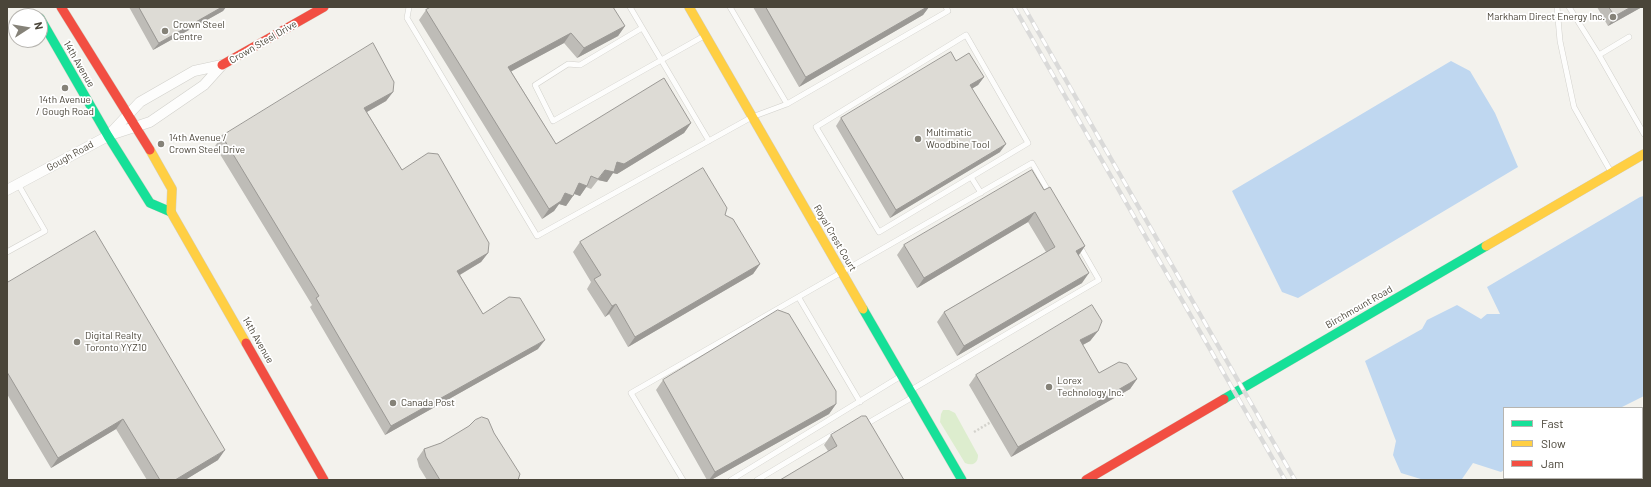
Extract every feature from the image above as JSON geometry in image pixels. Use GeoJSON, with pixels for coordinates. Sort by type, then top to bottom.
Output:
{"type":"FeatureCollection","features":[{"type":"Feature","properties":{"kind":"main road","name":"14th Avenue"},"geometry":{"type":"LineString","coordinates":[[61,7],[172,189],[171,212],[324,480]]}},
{"type":"Feature","properties":{"kind":"main road","name":"Crown Steel Drive"},"geometry":{"type":"LineString","coordinates":[[222,65],[324,7]]}},
{"type":"Feature","properties":{"kind":"main road","name":"Royal Crest Court"},"geometry":{"type":"LineString","coordinates":[[689,7],[962,480]]}},
{"type":"Feature","properties":{"kind":"main road","name":"14th Avenue"},"geometry":{"type":"LineString","coordinates":[[48,32],[108,136],[150,203],[171,212]]}},
{"type":"Feature","properties":{"kind":"main road","name":"Birchmount Road"},"geometry":{"type":"LineString","coordinates":[[1086,480],[1644,154]]}},
{"type":"Feature","properties":{"kind":"street","name":"Crown Steel Drive"},"geometry":{"type":"LineString","coordinates":[[128,115],[140,102],[194,71],[222,65]]}},
{"type":"Feature","properties":{"kind":"street","name":"Crown Steel Drive"},"geometry":{"type":"LineString","coordinates":[[108,136],[150,122],[204,85],[222,65]]}},
{"type":"Feature","properties":{"kind":"street","name":"Gough Road"},"geometry":{"type":"LineString","coordinates":[[10,187],[108,136],[128,115]]}},
{"type":"Feature","properties":{"kind":"lane"},"geometry":{"type":"LineString","coordinates":[[409,7],[407,18],[537,236],[752,117],[787,104],[948,11],[946,7]]}},
{"type":"Feature","properties":{"kind":"lane"},"geometry":{"type":"LineString","coordinates":[[630,7],[709,141]]}},
{"type":"Feature","properties":{"kind":"lane"},"geometry":{"type":"LineString","coordinates":[[730,7],[787,104]]}},
{"type":"Feature","properties":{"kind":"lane"},"geometry":{"type":"LineString","coordinates":[[1557,7],[1560,41],[1574,107],[1612,172]]}},
{"type":"Feature","properties":{"kind":"lane"},"geometry":{"type":"LineString","coordinates":[[1569,7],[1599,55],[1644,134]]}},
{"type":"Feature","properties":{"kind":"lane"},"geometry":{"type":"LineString","coordinates":[[642,28],[580,65],[568,64],[535,85],[553,121],[705,35]]}},
{"type":"Feature","properties":{"kind":"lane"},"geometry":{"type":"LineString","coordinates":[[966,35],[1028,144],[971,177],[879,232],[816,127],[966,35]]}},
{"type":"Feature","properties":{"kind":"lane"},"geometry":{"type":"LineString","coordinates":[[1599,55],[1629,37]]}},
{"type":"Feature","properties":{"kind":"lane"},"geometry":{"type":"LineString","coordinates":[[683,480],[631,393],[1032,163],[1052,198]]}},
{"type":"Feature","properties":{"kind":"lane"},"geometry":{"type":"LineString","coordinates":[[971,177],[980,193]]}},
{"type":"Feature","properties":{"kind":"lane"},"geometry":{"type":"LineString","coordinates":[[7,252],[45,231],[10,187]]}},
{"type":"Feature","properties":{"kind":"lane"},"geometry":{"type":"LineString","coordinates":[[854,422],[868,423],[912,393],[1098,280],[1075,239]]}},
{"type":"Feature","properties":{"kind":"lane"},"geometry":{"type":"LineString","coordinates":[[799,298],[860,402]]}},
{"type":"Feature","properties":{"kind":"lane"},"geometry":{"type":"LineString","coordinates":[[731,480],[902,376]]}},
{"type":"Feature","properties":{"kind":"lane"},"geometry":{"type":"LineString","coordinates":[[757,480],[842,430]]}},
{"type":"Feature","properties":{"kind":"path"},"geometry":{"type":"LineString","coordinates":[[974,432],[992,422]]}},
{"type":"Feature","properties":{"kind":"green space"},"geometry":{"type":"Polygon","coordinates":[[[943,410],[949,410],[955,413],[978,455],[978,458],[974,464],[965,463],[940,422],[943,410]]]}},
{"type":"Feature","properties":{"kind":"water"},"geometry":{"type":"Polygon","coordinates":[[[1451,61],[1470,71],[1495,113],[1518,167],[1298,298],[1282,292],[1232,191],[1451,61]]]}},
{"type":"Feature","properties":{"kind":"water"},"geometry":{"type":"Polygon","coordinates":[[[1644,196],[1644,396],[1622,407],[1503,407],[1503,471],[1501,472],[1473,463],[1462,479],[1459,480],[1424,480],[1401,473],[1393,455],[1396,441],[1365,361],[1422,329],[1427,320],[1457,305],[1481,319],[1487,314],[1500,314],[1487,287],[1644,196]]]}},
{"type":"Feature","properties":{"kind":"building","name":"Crown Steel Centre"},"geometry":{"type":"Polygon","coordinates":[[[139,7],[222,7],[159,43],[139,7]]]}},
{"type":"Feature","properties":{"kind":"building"},"geometry":{"type":"Polygon","coordinates":[[[431,7],[613,7],[625,26],[584,48],[571,33],[508,67],[556,144],[664,78],[691,123],[624,164],[617,162],[614,172],[605,170],[598,179],[591,176],[587,186],[579,183],[573,196],[565,193],[561,201],[549,209],[426,10],[431,7]]]}},
{"type":"Feature","properties":{"kind":"building"},"geometry":{"type":"Polygon","coordinates":[[[766,7],[927,7],[806,77],[766,7]]]}},
{"type":"Feature","properties":{"kind":"building"},"geometry":{"type":"Polygon","coordinates":[[[1609,7],[1631,7],[1615,16],[1609,7]]]}},
{"type":"Feature","properties":{"kind":"building"},"geometry":{"type":"Polygon","coordinates":[[[373,43],[394,82],[393,92],[364,108],[402,170],[428,153],[438,154],[489,243],[488,253],[457,271],[483,314],[509,297],[520,298],[545,340],[391,426],[316,298],[319,296],[222,136],[373,43]]]}},
{"type":"Feature","properties":{"kind":"building","name":"Multimatic Woodbine Tool"},"geometry":{"type":"Polygon","coordinates":[[[951,52],[956,61],[969,53],[984,77],[970,85],[1006,144],[896,210],[841,118],[951,52]]]}},
{"type":"Feature","properties":{"kind":"building"},"geometry":{"type":"Polygon","coordinates":[[[703,168],[727,208],[725,215],[733,219],[760,264],[635,337],[616,304],[612,306],[594,279],[601,275],[580,242],[703,168]]]}},
{"type":"Feature","properties":{"kind":"building"},"geometry":{"type":"Polygon","coordinates":[[[1032,170],[1044,190],[1050,187],[1085,246],[1076,251],[1089,273],[964,346],[944,312],[1055,247],[1035,212],[924,278],[904,245],[1032,170]]]}},
{"type":"Feature","properties":{"kind":"building","name":"Digital Realty Toronto YYZ10"},"geometry":{"type":"Polygon","coordinates":[[[95,231],[225,450],[175,480],[160,480],[123,419],[58,458],[7,372],[7,283],[95,231]]]}},
{"type":"Feature","properties":{"kind":"building","name":"Lorex Technology Inc."},"geometry":{"type":"Polygon","coordinates":[[[1092,305],[1102,321],[1098,331],[1080,340],[1099,373],[1119,362],[1127,364],[1137,379],[1018,447],[976,375],[1092,305]]]}},
{"type":"Feature","properties":{"kind":"building"},"geometry":{"type":"Polygon","coordinates":[[[778,310],[789,314],[836,391],[836,404],[715,472],[663,380],[778,310]]]}},
{"type":"Feature","properties":{"kind":"building"},"geometry":{"type":"Polygon","coordinates":[[[862,416],[866,416],[904,480],[780,480],[837,446],[831,435],[862,416]]]}},
{"type":"Feature","properties":{"kind":"building"},"geometry":{"type":"Polygon","coordinates":[[[482,417],[488,419],[494,433],[520,474],[518,480],[440,480],[426,457],[424,449],[441,443],[469,426],[475,420],[482,417]]]}},
{"type":"Feature","properties":{"kind":"railway"},"geometry":{"type":"LineString","coordinates":[[1014,7],[1285,480]]}},
{"type":"Feature","properties":{"kind":"railway"},"geometry":{"type":"LineString","coordinates":[[1024,7],[1295,480]]}},
{"type":"Feature","properties":{"kind":"traffic: fast"},"geometry":{"type":"LineString","coordinates":[[48,32],[108,136],[150,203],[171,212]]}},
{"type":"Feature","properties":{"kind":"traffic: fast"},"geometry":{"type":"LineString","coordinates":[[1224,399],[1486,246]]}},
{"type":"Feature","properties":{"kind":"traffic: fast"},"geometry":{"type":"LineString","coordinates":[[863,309],[962,480]]}},
{"type":"Feature","properties":{"kind":"traffic: slow"},"geometry":{"type":"LineString","coordinates":[[689,7],[863,309]]}},
{"type":"Feature","properties":{"kind":"traffic: slow"},"geometry":{"type":"LineString","coordinates":[[150,150],[172,189],[171,212],[246,343]]}},
{"type":"Feature","properties":{"kind":"traffic: slow"},"geometry":{"type":"LineString","coordinates":[[1486,246],[1644,154]]}},
{"type":"Feature","properties":{"kind":"traffic: jam"},"geometry":{"type":"LineString","coordinates":[[61,7],[150,150]]}},
{"type":"Feature","properties":{"kind":"traffic: jam"},"geometry":{"type":"LineString","coordinates":[[222,65],[324,7]]}},
{"type":"Feature","properties":{"kind":"traffic: jam"},"geometry":{"type":"LineString","coordinates":[[246,343],[324,480]]}},
{"type":"Feature","properties":{"kind":"traffic: jam"},"geometry":{"type":"LineString","coordinates":[[1086,480],[1224,399]]}},
{"type":"Feature","properties":{"kind":"place","name":"Markham Direct Energy Inc."},"geometry":{"type":"Point","coordinates":[1613,17]}},
{"type":"Feature","properties":{"kind":"place","name":"Crown Steel Centre"},"geometry":{"type":"Point","coordinates":[165,31]}},
{"type":"Feature","properties":{"kind":"place","name":"14th Avenue / Gough Road"},"geometry":{"type":"Point","coordinates":[65,88]}},
{"type":"Feature","properties":{"kind":"place","name":"Multimatic Woodbine Tool"},"geometry":{"type":"Point","coordinates":[918,139]}},
{"type":"Feature","properties":{"kind":"place","name":"14th Avenue / Crown Steel Drive"},"geometry":{"type":"Point","coordinates":[161,144]}},
{"type":"Feature","properties":{"kind":"place","name":"Digital Realty Toronto YYZ10"},"geometry":{"type":"Point","coordinates":[77,342]}},
{"type":"Feature","properties":{"kind":"place","name":"Lorex Technology Inc."},"geometry":{"type":"Point","coordinates":[1049,387]}},
{"type":"Feature","properties":{"kind":"place","name":"Canada Post"},"geometry":{"type":"Point","coordinates":[393,403]}}]}
